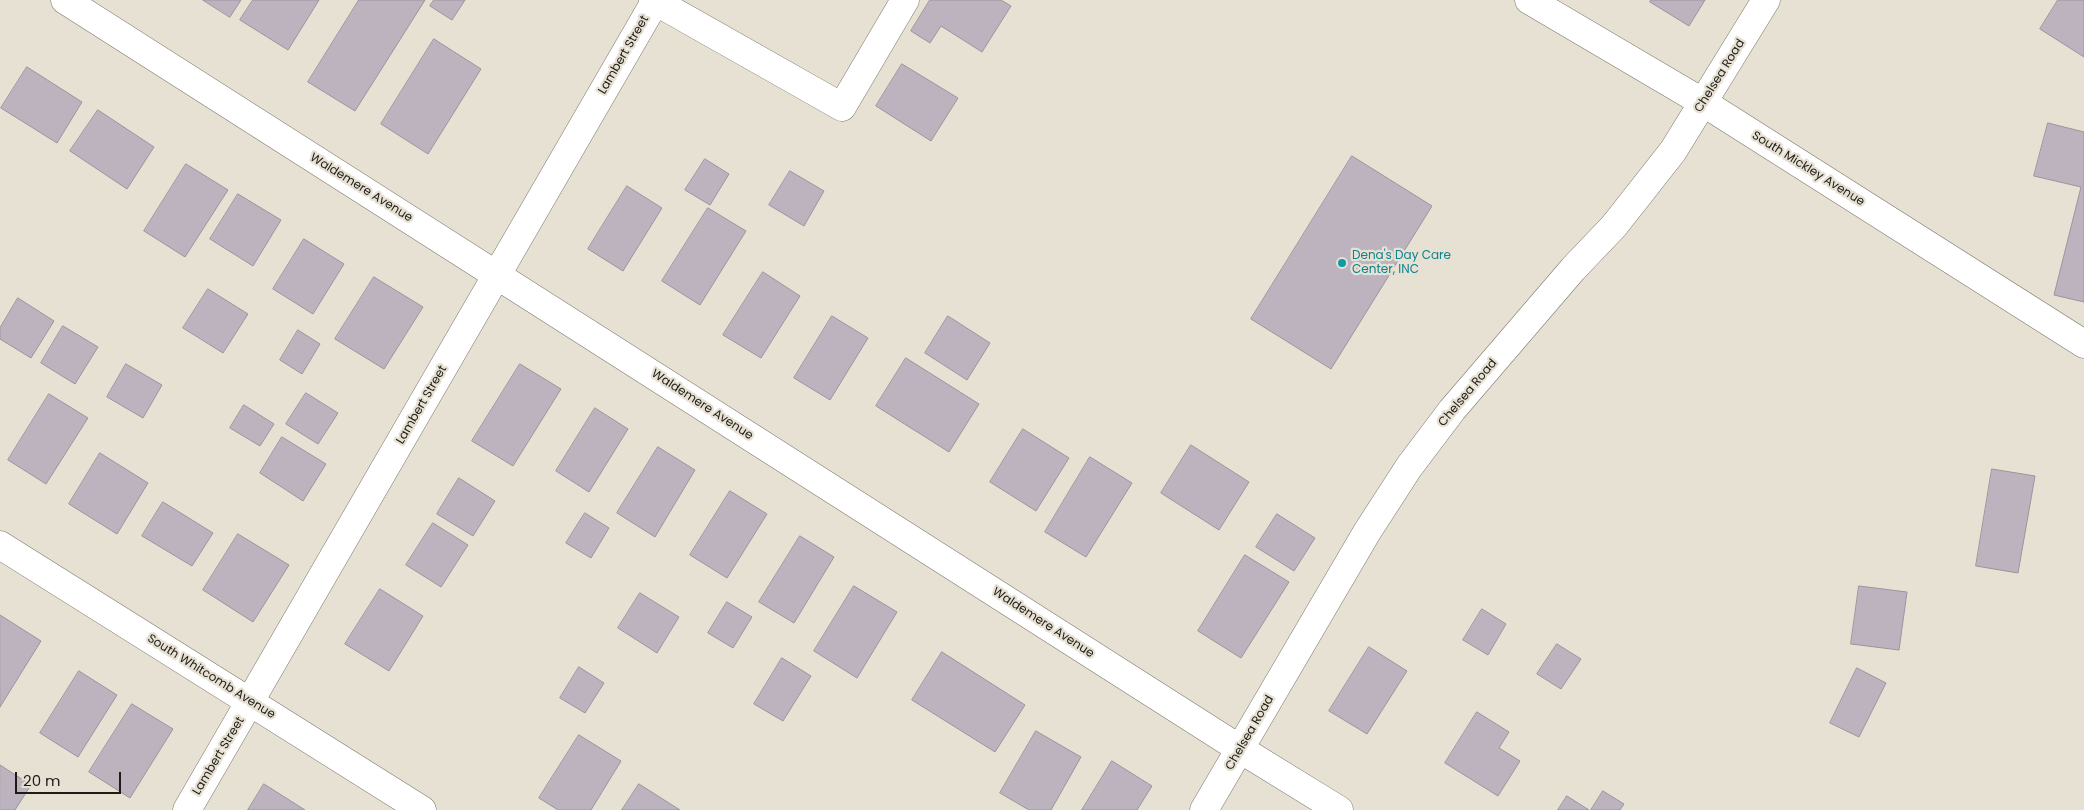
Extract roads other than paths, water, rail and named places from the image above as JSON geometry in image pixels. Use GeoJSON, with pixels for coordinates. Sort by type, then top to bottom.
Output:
{"type":"FeatureCollection","features":[{"type":"Feature","properties":{"kind":"street","name":"Waldemere Avenue"},"geometry":{"type":"LineString","coordinates":[[65,0],[1240,749],[1339,810]]}},
{"type":"Feature","properties":{"kind":"street","name":"Lambert Street"},"geometry":{"type":"LineString","coordinates":[[186,810],[655,0]]}},
{"type":"Feature","properties":{"kind":"street"},"geometry":{"type":"LineString","coordinates":[[655,0],[842,107],[905,0]]}},
{"type":"Feature","properties":{"kind":"street","name":"South Mickley Avenue"},"geometry":{"type":"LineString","coordinates":[[1529,0],[1704,103],[2084,344]]}},
{"type":"Feature","properties":{"kind":"street","name":"Chelsea Road"},"geometry":{"type":"LineString","coordinates":[[1204,810],[1367,532],[1409,467],[1452,410],[1573,269],[1614,226],[1673,151],[1766,0]]}},
{"type":"Feature","properties":{"kind":"street","name":"South Whitcomb Avenue"},"geometry":{"type":"LineString","coordinates":[[0,545],[422,810]]}},
{"type":"Feature","properties":{"kind":"place","name":"Dena's Day Care Center, INC"},"geometry":{"type":"Point","coordinates":[1342,263]}}]}
